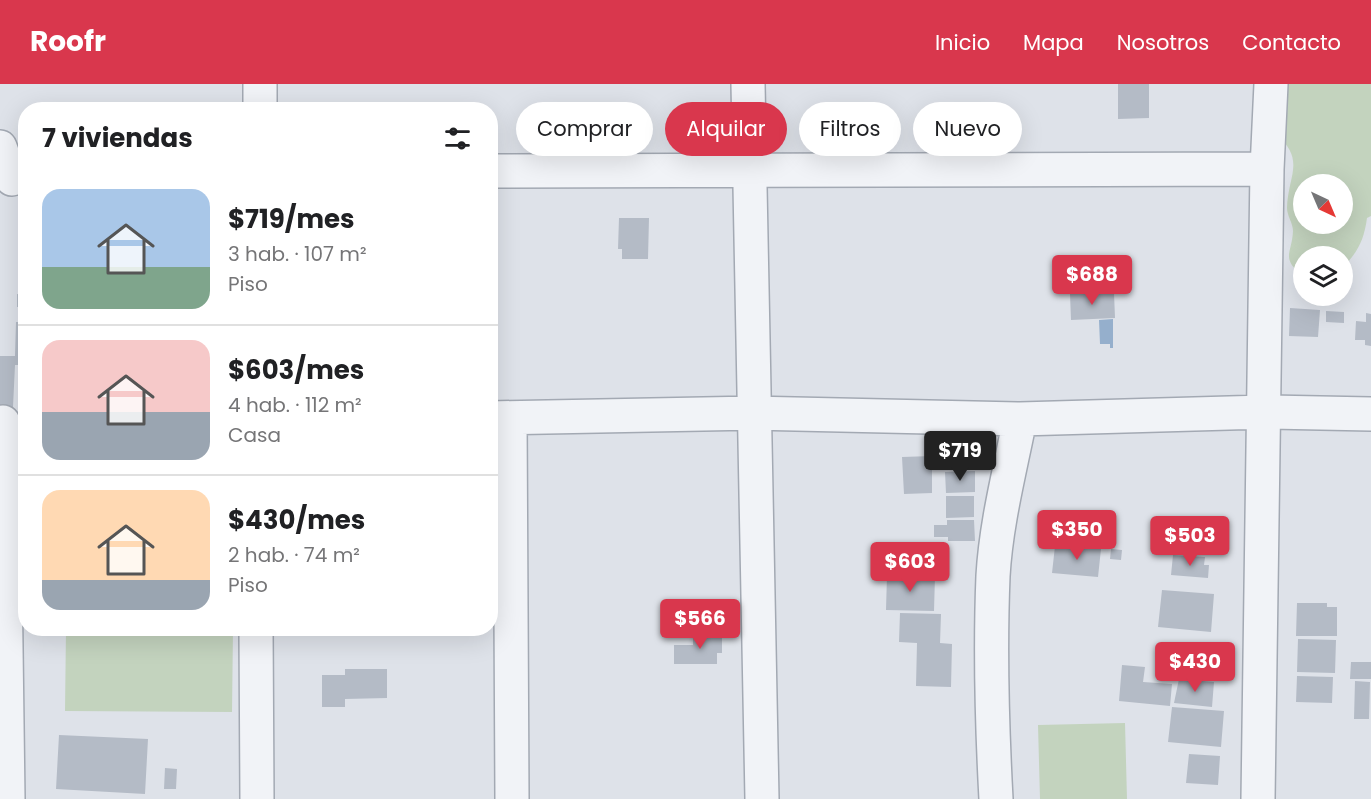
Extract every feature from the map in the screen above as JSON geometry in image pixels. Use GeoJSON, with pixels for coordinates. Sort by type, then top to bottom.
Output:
{"type":"FeatureCollection","features":[{"type":"Feature","properties":{"kind":"street"},"geometry":{"type":"LineString","coordinates":[[260,84],[260,102]]}},
{"type":"Feature","properties":{"kind":"street"},"geometry":{"type":"LineString","coordinates":[[748,84],[752,169],[762,799]]}},
{"type":"Feature","properties":{"kind":"street"},"geometry":{"type":"LineString","coordinates":[[1258,799],[1267,169],[1271,84]]}},
{"type":"Feature","properties":{"kind":"street"},"geometry":{"type":"LineString","coordinates":[[0,147],[12,179]]}},
{"type":"Feature","properties":{"kind":"street"},"geometry":{"type":"LineString","coordinates":[[498,171],[1267,169]]}},
{"type":"Feature","properties":{"kind":"street"},"geometry":{"type":"LineString","coordinates":[[512,799],[500,418],[755,413],[1020,418],[1264,412],[1371,414]]}},
{"type":"Feature","properties":{"kind":"street"},"geometry":{"type":"LineString","coordinates":[[996,799],[993,742],[993,575],[999,526],[1020,418]]}},
{"type":"Feature","properties":{"kind":"street"},"geometry":{"type":"LineString","coordinates":[[8,799],[9,422]]}},
{"type":"Feature","properties":{"kind":"street"},"geometry":{"type":"LineString","coordinates":[[256,636],[257,799]]}},
{"type":"Feature","properties":{"kind":"green space"},"geometry":{"type":"Polygon","coordinates":[[[1285,84],[1371,84],[1371,216],[1367,218],[1360,245],[1353,256],[1353,246],[1293,246],[1292,265],[1289,255],[1293,231],[1287,208],[1293,159],[1284,142],[1274,132],[1285,84]]]}},
{"type":"Feature","properties":{"kind":"green space"},"geometry":{"type":"Polygon","coordinates":[[[66,636],[233,636],[232,712],[65,711],[66,636]]]}},
{"type":"Feature","properties":{"kind":"green space"},"geometry":{"type":"Polygon","coordinates":[[[1125,723],[1127,799],[1040,799],[1038,725],[1125,723]]]}},
{"type":"Feature","properties":{"kind":"water"},"geometry":{"type":"Polygon","coordinates":[[[1113,319],[1113,348],[1110,348],[1110,344],[1100,344],[1099,320],[1113,319]]]}},
{"type":"Feature","properties":{"kind":"building"},"geometry":{"type":"Polygon","coordinates":[[[1118,84],[1149,84],[1149,118],[1118,119],[1118,84]]]}},
{"type":"Feature","properties":{"kind":"building"},"geometry":{"type":"Polygon","coordinates":[[[619,218],[649,218],[648,259],[622,259],[622,249],[618,249],[619,218]]]}},
{"type":"Feature","properties":{"kind":"building"},"geometry":{"type":"Polygon","coordinates":[[[1114,293],[1115,318],[1071,320],[1070,294],[1114,293]]]}},
{"type":"Feature","properties":{"kind":"building"},"geometry":{"type":"Polygon","coordinates":[[[1290,308],[1320,310],[1318,337],[1289,336],[1290,308]]]}},
{"type":"Feature","properties":{"kind":"building"},"geometry":{"type":"Polygon","coordinates":[[[1326,311],[1344,312],[1344,323],[1326,322],[1326,311]]]}},
{"type":"Feature","properties":{"kind":"building"},"geometry":{"type":"Polygon","coordinates":[[[1366,313],[1371,314],[1371,346],[1365,345],[1365,340],[1355,340],[1356,321],[1366,322],[1366,313]]]}},
{"type":"Feature","properties":{"kind":"building"},"geometry":{"type":"Polygon","coordinates":[[[16,322],[18,322],[18,365],[15,365],[13,407],[0,406],[0,356],[15,356],[16,322]]]}},
{"type":"Feature","properties":{"kind":"building"},"geometry":{"type":"Polygon","coordinates":[[[982,443],[982,466],[945,467],[945,444],[982,443]]]}},
{"type":"Feature","properties":{"kind":"building"},"geometry":{"type":"Polygon","coordinates":[[[932,456],[932,493],[904,494],[902,457],[932,456]]]}},
{"type":"Feature","properties":{"kind":"building"},"geometry":{"type":"Polygon","coordinates":[[[975,471],[975,492],[946,493],[945,472],[975,471]]]}},
{"type":"Feature","properties":{"kind":"building"},"geometry":{"type":"Polygon","coordinates":[[[946,496],[974,496],[974,517],[946,518],[946,496]]]}},
{"type":"Feature","properties":{"kind":"building"},"geometry":{"type":"Polygon","coordinates":[[[947,520],[974,520],[975,541],[948,541],[948,537],[934,537],[934,525],[947,525],[947,520]]]}},
{"type":"Feature","properties":{"kind":"building"},"geometry":{"type":"Polygon","coordinates":[[[1055,546],[1101,549],[1098,577],[1052,573],[1055,546]]]}},
{"type":"Feature","properties":{"kind":"building"},"geometry":{"type":"Polygon","coordinates":[[[1111,549],[1122,550],[1121,560],[1110,559],[1111,549]]]}},
{"type":"Feature","properties":{"kind":"building"},"geometry":{"type":"Polygon","coordinates":[[[1173,555],[1205,557],[1204,565],[1209,565],[1208,578],[1171,575],[1173,555]]]}},
{"type":"Feature","properties":{"kind":"building"},"geometry":{"type":"Polygon","coordinates":[[[887,575],[935,576],[934,611],[886,610],[887,575]]]}},
{"type":"Feature","properties":{"kind":"building"},"geometry":{"type":"Polygon","coordinates":[[[1162,590],[1214,594],[1211,632],[1158,627],[1162,590]]]}},
{"type":"Feature","properties":{"kind":"building"},"geometry":{"type":"Polygon","coordinates":[[[1297,603],[1327,603],[1327,607],[1337,607],[1337,636],[1296,636],[1297,603]]]}},
{"type":"Feature","properties":{"kind":"building"},"geometry":{"type":"Polygon","coordinates":[[[900,613],[941,614],[940,643],[952,644],[951,687],[916,686],[917,643],[899,642],[900,613]]]}},
{"type":"Feature","properties":{"kind":"building"},"geometry":{"type":"Polygon","coordinates":[[[717,631],[717,637],[722,637],[722,653],[717,653],[717,664],[674,664],[674,645],[693,645],[693,632],[717,631]]]}},
{"type":"Feature","properties":{"kind":"building"},"geometry":{"type":"Polygon","coordinates":[[[1298,639],[1336,640],[1335,673],[1297,672],[1298,639]]]}},
{"type":"Feature","properties":{"kind":"building"},"geometry":{"type":"Polygon","coordinates":[[[1351,662],[1371,662],[1371,679],[1350,679],[1351,662]]]}},
{"type":"Feature","properties":{"kind":"building"},"geometry":{"type":"Polygon","coordinates":[[[1122,665],[1145,667],[1143,682],[1172,684],[1170,706],[1119,701],[1122,665]]]}},
{"type":"Feature","properties":{"kind":"building"},"geometry":{"type":"Polygon","coordinates":[[[345,669],[387,669],[387,698],[345,699],[345,707],[322,707],[322,675],[345,675],[345,669]]]}},
{"type":"Feature","properties":{"kind":"building"},"geometry":{"type":"Polygon","coordinates":[[[1297,676],[1333,677],[1332,703],[1296,702],[1297,676]]]}},
{"type":"Feature","properties":{"kind":"building"},"geometry":{"type":"Polygon","coordinates":[[[1179,679],[1214,682],[1212,707],[1174,703],[1179,679]]]}},
{"type":"Feature","properties":{"kind":"building"},"geometry":{"type":"Polygon","coordinates":[[[1355,681],[1370,682],[1369,719],[1354,719],[1355,681]]]}},
{"type":"Feature","properties":{"kind":"building"},"geometry":{"type":"Polygon","coordinates":[[[1172,707],[1224,711],[1221,747],[1168,742],[1172,707]]]}},
{"type":"Feature","properties":{"kind":"building"},"geometry":{"type":"Polygon","coordinates":[[[59,735],[148,739],[145,794],[56,789],[59,735]]]}},
{"type":"Feature","properties":{"kind":"building"},"geometry":{"type":"Polygon","coordinates":[[[1189,754],[1220,756],[1218,785],[1186,783],[1189,754]]]}},
{"type":"Feature","properties":{"kind":"building"},"geometry":{"type":"Polygon","coordinates":[[[165,768],[177,769],[176,789],[164,789],[165,768]]]}}]}
